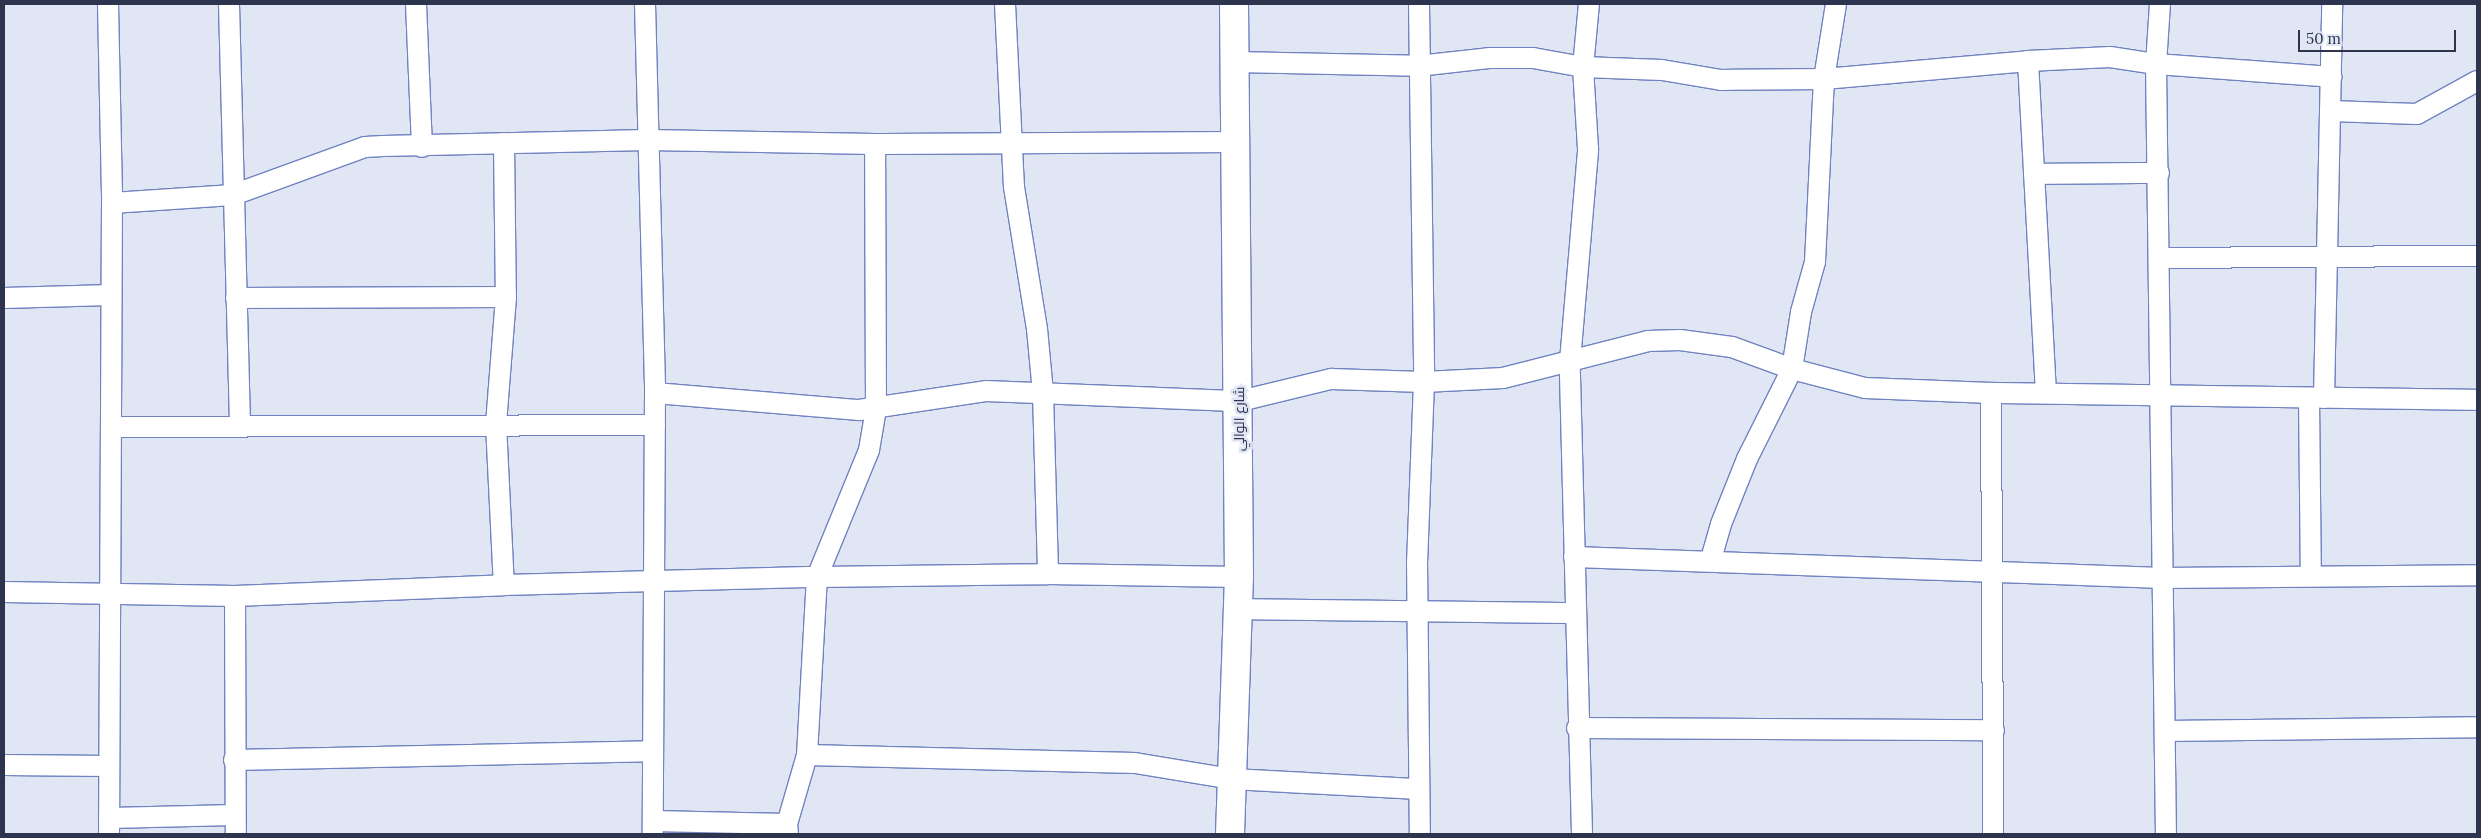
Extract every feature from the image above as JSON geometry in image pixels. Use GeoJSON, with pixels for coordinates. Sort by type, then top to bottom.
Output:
{"type":"FeatureCollection","features":[{"type":"Feature","properties":{"kind":"main road","name":"شارع الوالي"},"geometry":{"type":"LineString","coordinates":[[1230,834],[1239,577],[1240,401],[1234,4]]}},
{"type":"Feature","properties":{"kind":"street"},"geometry":{"type":"LineString","coordinates":[[108,4],[112,203],[109,826],[236,825],[234,760],[235,596]]}},
{"type":"Feature","properties":{"kind":"street"},"geometry":{"type":"LineString","coordinates":[[228,4],[240,425]]}},
{"type":"Feature","properties":{"kind":"street"},"geometry":{"type":"LineString","coordinates":[[416,4],[422,147]]}},
{"type":"Feature","properties":{"kind":"street"},"geometry":{"type":"LineString","coordinates":[[645,4],[655,393],[653,828],[787,829],[807,755],[817,577],[869,450],[876,410],[875,144]]}},
{"type":"Feature","properties":{"kind":"street"},"geometry":{"type":"LineString","coordinates":[[1005,4],[1010,144],[1043,393],[1048,574]]}},
{"type":"Feature","properties":{"kind":"street"},"geometry":{"type":"LineString","coordinates":[[1419,4],[1418,66],[1424,382],[1418,612],[1420,834]]}},
{"type":"Feature","properties":{"kind":"street"},"geometry":{"type":"LineString","coordinates":[[1582,834],[1570,362],[1588,149],[1583,68],[1589,4]]}},
{"type":"Feature","properties":{"kind":"street"},"geometry":{"type":"LineString","coordinates":[[1711,559],[1748,459],[1792,369],[1801,312],[1816,254],[1824,79],[1836,4]]}},
{"type":"Feature","properties":{"kind":"street"},"geometry":{"type":"LineString","coordinates":[[2160,4],[2156,64],[2162,396],[2166,834]]}},
{"type":"Feature","properties":{"kind":"street"},"geometry":{"type":"LineString","coordinates":[[2310,576],[2332,77],[2332,4]]}},
{"type":"Feature","properties":{"kind":"street"},"geometry":{"type":"LineString","coordinates":[[1234,62],[1418,66],[1524,58],[1583,68],[1662,70],[1721,80],[1824,79],[2028,61],[2110,57],[2156,64],[2332,77]]}},
{"type":"Feature","properties":{"kind":"street"},"geometry":{"type":"LineString","coordinates":[[2028,61],[2046,393]]}},
{"type":"Feature","properties":{"kind":"street"},"geometry":{"type":"LineString","coordinates":[[2330,111],[2417,114],[2477,81]]}},
{"type":"Feature","properties":{"kind":"street"},"geometry":{"type":"LineString","coordinates":[[112,203],[233,194],[365,147],[648,140],[875,144],[1236,142]]}},
{"type":"Feature","properties":{"kind":"street"},"geometry":{"type":"LineString","coordinates":[[504,143],[506,296],[496,424],[504,584]]}},
{"type":"Feature","properties":{"kind":"street"},"geometry":{"type":"LineString","coordinates":[[2034,174],[2159,173]]}},
{"type":"Feature","properties":{"kind":"street"},"geometry":{"type":"LineString","coordinates":[[2160,258],[2477,256]]}},
{"type":"Feature","properties":{"kind":"street"},"geometry":{"type":"LineString","coordinates":[[4,298],[111,295]]}},
{"type":"Feature","properties":{"kind":"street"},"geometry":{"type":"LineString","coordinates":[[236,298],[506,296]]}},
{"type":"Feature","properties":{"kind":"street"},"geometry":{"type":"LineString","coordinates":[[655,393],[876,410],[952,394],[986,391],[1240,401],[1331,379],[1424,382],[1503,378],[1648,341],[1680,340],[1732,347],[1792,369],[1865,388],[1991,393],[2477,400]]}},
{"type":"Feature","properties":{"kind":"street"},"geometry":{"type":"LineString","coordinates":[[1991,393],[1993,834]]}},
{"type":"Feature","properties":{"kind":"street"},"geometry":{"type":"LineString","coordinates":[[112,427],[496,424],[655,425]]}},
{"type":"Feature","properties":{"kind":"street"},"geometry":{"type":"LineString","coordinates":[[1574,557],[1711,559],[1992,573],[2163,578],[2477,575]]}},
{"type":"Feature","properties":{"kind":"street"},"geometry":{"type":"LineString","coordinates":[[4,592],[235,596],[504,584],[817,577],[1048,574],[1239,577]]}},
{"type":"Feature","properties":{"kind":"street"},"geometry":{"type":"LineString","coordinates":[[1238,609],[1575,613]]}},
{"type":"Feature","properties":{"kind":"street"},"geometry":{"type":"LineString","coordinates":[[2165,731],[2477,727]]}},
{"type":"Feature","properties":{"kind":"street"},"geometry":{"type":"LineString","coordinates":[[1578,728],[1994,730]]}},
{"type":"Feature","properties":{"kind":"street"},"geometry":{"type":"LineString","coordinates":[[234,760],[654,751]]}},
{"type":"Feature","properties":{"kind":"street"},"geometry":{"type":"LineString","coordinates":[[807,755],[1135,763],[1232,779],[1419,789]]}},
{"type":"Feature","properties":{"kind":"street"},"geometry":{"type":"LineString","coordinates":[[4,765],[109,766]]}}]}
